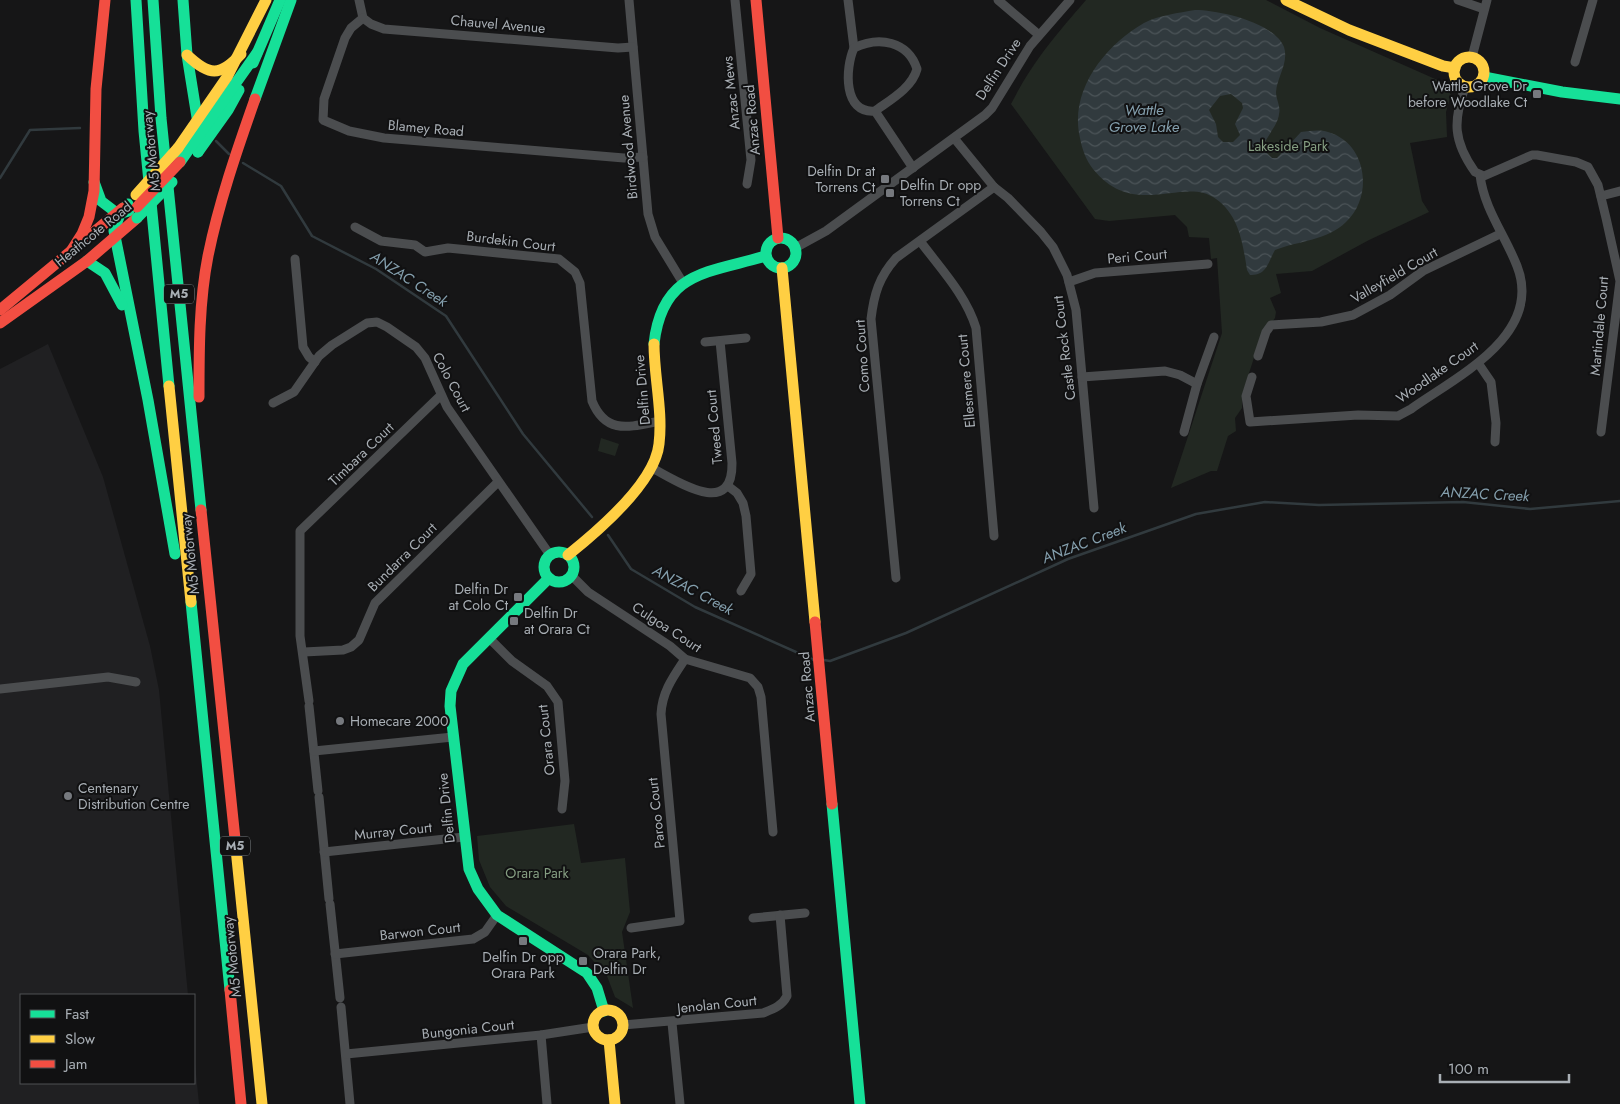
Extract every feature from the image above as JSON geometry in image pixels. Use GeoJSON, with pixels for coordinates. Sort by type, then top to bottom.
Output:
{"type":"FeatureCollection","features":[{"type":"Feature","properties":{"kind":"main road"},"geometry":{"type":"LineString","coordinates":[[68,256],[82,234],[89,217],[94,191],[96,89],[105,0]]}},
{"type":"Feature","properties":{"kind":"main road","name":"M5 Motorway"},"geometry":{"type":"LineString","coordinates":[[136,0],[144,140],[241,1104]]}},
{"type":"Feature","properties":{"kind":"main road","name":"M5 Motorway"},"geometry":{"type":"LineString","coordinates":[[153,0],[154,46],[262,1104]]}},
{"type":"Feature","properties":{"kind":"main road"},"geometry":{"type":"LineString","coordinates":[[183,0],[187,55],[200,135],[198,152]]}},
{"type":"Feature","properties":{"kind":"main road","name":"Heathcote Road"},"geometry":{"type":"LineString","coordinates":[[0,323],[87,261],[115,238],[134,210],[136,195],[178,148],[198,121],[241,54],[266,0]]}},
{"type":"Feature","properties":{"kind":"main road"},"geometry":{"type":"LineString","coordinates":[[93,176],[100,201],[118,214],[134,210],[198,152],[228,110],[258,53],[280,0]]}},
{"type":"Feature","properties":{"kind":"main road"},"geometry":{"type":"LineString","coordinates":[[208,587],[199,402],[199,341],[203,290],[208,256],[224,190],[291,0]]}},
{"type":"Feature","properties":{"kind":"main road","name":"Anzac Road"},"geometry":{"type":"LineString","coordinates":[[756,0],[778,238]]}},
{"type":"Feature","properties":{"kind":"main road"},"geometry":{"type":"LineString","coordinates":[[1286,0],[1349,30],[1443,66],[1455,68]]}},
{"type":"Feature","properties":{"kind":"main road"},"geometry":{"type":"LineString","coordinates":[[181,167],[200,135],[258,53]]}},
{"type":"Feature","properties":{"kind":"main road"},"geometry":{"type":"LineString","coordinates":[[187,55],[199,67],[208,72],[226,70],[241,54]]}},
{"type":"Feature","properties":{"kind":"main road"},"geometry":{"type":"LineString","coordinates":[[1472,58],[1482,64],[1484,77],[1474,86],[1465,86],[1456,79],[1455,68],[1460,60],[1472,58]]}},
{"type":"Feature","properties":{"kind":"main road"},"geometry":{"type":"LineString","coordinates":[[1484,77],[1562,92],[1620,99]]}},
{"type":"Feature","properties":{"kind":"main road"},"geometry":{"type":"LineString","coordinates":[[118,214],[115,225],[115,238],[174,542],[212,888],[228,961]]}},
{"type":"Feature","properties":{"kind":"main road","name":"Heathcote Road"},"geometry":{"type":"LineString","coordinates":[[0,310],[118,214]]}},
{"type":"Feature","properties":{"kind":"main road"},"geometry":{"type":"LineString","coordinates":[[778,238],[789,240],[795,248],[793,261],[782,268],[772,265],[766,256],[768,245],[778,238]]}},
{"type":"Feature","properties":{"kind":"main road","name":"Delfin Drive"},"geometry":{"type":"LineString","coordinates":[[568,555],[640,485],[652,468],[660,444],[660,421],[653,346],[654,332],[663,306],[684,283],[702,274],[766,256]]}},
{"type":"Feature","properties":{"kind":"main road"},"geometry":{"type":"LineString","coordinates":[[87,261],[97,264],[105,272],[120,299],[134,336]]}},
{"type":"Feature","properties":{"kind":"main road","name":"Anzac Road"},"geometry":{"type":"LineString","coordinates":[[782,268],[860,1104]]}},
{"type":"Feature","properties":{"kind":"main road"},"geometry":{"type":"LineString","coordinates":[[560,552],[568,555],[574,562],[572,576],[560,582],[549,578],[544,566],[550,555],[560,552]]}},
{"type":"Feature","properties":{"kind":"main road","name":"Delfin Drive"},"geometry":{"type":"LineString","coordinates":[[549,578],[463,664],[451,691],[453,737],[464,837],[472,877],[486,902],[497,915],[587,973],[600,995],[604,1011]]}},
{"type":"Feature","properties":{"kind":"main road"},"geometry":{"type":"LineString","coordinates":[[604,1011],[617,1013],[623,1025],[618,1037],[609,1040],[598,1036],[593,1027],[595,1017],[604,1011]]}},
{"type":"Feature","properties":{"kind":"main road"},"geometry":{"type":"LineString","coordinates":[[609,1040],[615,1104]]}},
{"type":"Feature","properties":{"kind":"street"},"geometry":{"type":"LineString","coordinates":[[359,0],[363,18]]}},
{"type":"Feature","properties":{"kind":"street","name":"Birdwood Avenue"},"geometry":{"type":"LineString","coordinates":[[629,0],[651,227],[655,237],[684,283]]}},
{"type":"Feature","properties":{"kind":"street","name":"Anzac Mews"},"geometry":{"type":"LineString","coordinates":[[735,0],[751,160],[747,184]]}},
{"type":"Feature","properties":{"kind":"street"},"geometry":{"type":"LineString","coordinates":[[998,0],[1039,35]]}},
{"type":"Feature","properties":{"kind":"street","name":"Delfin Drive"},"geometry":{"type":"LineString","coordinates":[[795,248],[826,231],[992,108],[1039,35],[1070,0]]}},
{"type":"Feature","properties":{"kind":"street"},"geometry":{"type":"LineString","coordinates":[[1458,0],[1485,4],[1472,58]]}},
{"type":"Feature","properties":{"kind":"street"},"geometry":{"type":"LineString","coordinates":[[1575,62],[1593,0]]}},
{"type":"Feature","properties":{"kind":"street"},"geometry":{"type":"LineString","coordinates":[[849,3],[854,48],[848,61],[851,96],[858,108],[869,112],[875,111],[908,86],[915,78],[916,66],[910,55],[891,43],[865,44],[854,48]]}},
{"type":"Feature","properties":{"kind":"street","name":"Chauvel Avenue"},"geometry":{"type":"LineString","coordinates":[[363,18],[371,24],[384,29],[618,48],[633,47]]}},
{"type":"Feature","properties":{"kind":"street","name":"Blamey Road"},"geometry":{"type":"LineString","coordinates":[[363,18],[350,28],[345,38],[324,99],[323,120],[330,124],[349,131],[384,138],[624,158],[643,157]]}},
{"type":"Feature","properties":{"kind":"street"},"geometry":{"type":"LineString","coordinates":[[1465,86],[1457,110],[1456,130],[1470,166],[1480,175]]}},
{"type":"Feature","properties":{"kind":"street"},"geometry":{"type":"LineString","coordinates":[[875,111],[913,168]]}},
{"type":"Feature","properties":{"kind":"street","name":"Castle Rock Court"},"geometry":{"type":"LineString","coordinates":[[954,138],[994,187],[1016,206],[1053,247],[1069,282],[1076,310],[1094,508]]}},
{"type":"Feature","properties":{"kind":"street","name":"Martindale Court"},"geometry":{"type":"LineString","coordinates":[[1480,175],[1484,176],[1532,155],[1566,160],[1588,167],[1600,196],[1620,281],[1601,432]]}},
{"type":"Feature","properties":{"kind":"street","name":"Woodlake Court"},"geometry":{"type":"LineString","coordinates":[[1252,377],[1246,396],[1250,422],[1358,415],[1398,416],[1478,363],[1507,335],[1518,315],[1521,300],[1519,274],[1482,194],[1480,175]]}},
{"type":"Feature","properties":{"kind":"street","name":"Como Court"},"geometry":{"type":"LineString","coordinates":[[896,578],[871,318],[878,285],[884,271],[896,258],[994,187]]}},
{"type":"Feature","properties":{"kind":"street"},"geometry":{"type":"LineString","coordinates":[[1600,196],[1620,191]]}},
{"type":"Feature","properties":{"kind":"street","name":"Burdekin Court"},"geometry":{"type":"LineString","coordinates":[[355,227],[381,241],[415,245],[425,252],[448,248],[558,259],[575,272],[580,283],[592,401],[596,412],[612,426],[660,421]]}},
{"type":"Feature","properties":{"kind":"street","name":"Valleyfield Court"},"geometry":{"type":"LineString","coordinates":[[1258,356],[1266,332],[1271,325],[1321,322],[1354,315],[1390,295],[1424,271],[1500,234]]}},
{"type":"Feature","properties":{"kind":"street","name":"Ellesmere Court"},"geometry":{"type":"LineString","coordinates":[[920,241],[964,300],[976,328],[994,536]]}},
{"type":"Feature","properties":{"kind":"street"},"geometry":{"type":"LineString","coordinates":[[295,259],[303,347],[308,358],[315,362]]}},
{"type":"Feature","properties":{"kind":"street","name":"Peri Court"},"geometry":{"type":"LineString","coordinates":[[1069,282],[1095,274],[1208,264]]}},
{"type":"Feature","properties":{"kind":"street","name":"Colo Court"},"geometry":{"type":"LineString","coordinates":[[273,403],[294,392],[325,351],[362,325],[377,322],[402,336],[416,347],[425,358],[440,396],[550,555]]}},
{"type":"Feature","properties":{"kind":"street"},"geometry":{"type":"LineString","coordinates":[[1184,432],[1197,384],[1214,337]]}},
{"type":"Feature","properties":{"kind":"street"},"geometry":{"type":"LineString","coordinates":[[705,342],[746,338]]}},
{"type":"Feature","properties":{"kind":"street","name":"Tweed Court"},"geometry":{"type":"LineString","coordinates":[[720,341],[732,464],[732,476],[728,486]]}},
{"type":"Feature","properties":{"kind":"street"},"geometry":{"type":"LineString","coordinates":[[1478,363],[1491,382],[1496,423],[1495,442]]}},
{"type":"Feature","properties":{"kind":"street"},"geometry":{"type":"LineString","coordinates":[[1082,377],[1166,371],[1180,375],[1197,384]]}},
{"type":"Feature","properties":{"kind":"street","name":"Timbara Court"},"geometry":{"type":"LineString","coordinates":[[304,652],[300,636],[300,531],[440,396]]}},
{"type":"Feature","properties":{"kind":"street"},"geometry":{"type":"LineString","coordinates":[[652,468],[698,491],[719,492],[728,486],[737,493],[743,503],[746,516],[751,574],[741,591]]}},
{"type":"Feature","properties":{"kind":"street","name":"Bundarra Court"},"geometry":{"type":"LineString","coordinates":[[304,652],[343,650],[351,647],[359,640],[375,603],[498,482]]}},
{"type":"Feature","properties":{"kind":"street","name":"Culgoa Court"},"geometry":{"type":"LineString","coordinates":[[572,576],[588,592],[670,646],[685,659],[750,678],[758,687],[761,698],[773,832]]}},
{"type":"Feature","properties":{"kind":"street","name":"Orara Court"},"geometry":{"type":"LineString","coordinates":[[489,638],[512,661],[547,686],[558,702],[565,781],[562,809]]}},
{"type":"Feature","properties":{"kind":"street"},"geometry":{"type":"LineString","coordinates":[[304,652],[350,1104]]}},
{"type":"Feature","properties":{"kind":"street","name":"Paroo Court"},"geometry":{"type":"LineString","coordinates":[[631,928],[680,921],[662,708],[666,687],[685,659]]}},
{"type":"Feature","properties":{"kind":"street"},"geometry":{"type":"LineString","coordinates":[[0,689],[108,677],[136,682]]}},
{"type":"Feature","properties":{"kind":"street"},"geometry":{"type":"LineString","coordinates":[[314,751],[453,737]]}},
{"type":"Feature","properties":{"kind":"street","name":"Murray Court"},"geometry":{"type":"LineString","coordinates":[[324,852],[464,837]]}},
{"type":"Feature","properties":{"kind":"street"},"geometry":{"type":"LineString","coordinates":[[753,918],[806,913]]}},
{"type":"Feature","properties":{"kind":"street","name":"Barwon Court"},"geometry":{"type":"LineString","coordinates":[[335,954],[473,939],[485,932],[497,915]]}},
{"type":"Feature","properties":{"kind":"street","name":"Jenolan Court"},"geometry":{"type":"LineString","coordinates":[[623,1025],[763,1013],[782,1003],[786,996],[787,983],[780,915]]}},
{"type":"Feature","properties":{"kind":"street"},"geometry":{"type":"LineString","coordinates":[[672,1022],[680,1104]]}},
{"type":"Feature","properties":{"kind":"street","name":"Bungonia Court"},"geometry":{"type":"LineString","coordinates":[[346,1054],[541,1035],[593,1027]]}},
{"type":"Feature","properties":{"kind":"street"},"geometry":{"type":"LineString","coordinates":[[541,1035],[547,1104]]}},
{"type":"Feature","properties":{"kind":"shaded area"},"geometry":{"type":"Polygon","coordinates":[[[48,344],[103,477],[150,646],[159,690],[188,994],[20,994],[20,1084],[195,1084],[195,1063],[199,1104],[0,1104],[0,369],[48,344]]]}},
{"type":"Feature","properties":{"kind":"green space","name":"Lakeside Park"},"geometry":{"type":"Polygon","coordinates":[[[1086,0],[1266,0],[1320,28],[1442,82],[1451,95],[1446,112],[1447,137],[1410,143],[1422,201],[1429,212],[1369,240],[1312,271],[1276,274],[1281,293],[1270,298],[1276,312],[1275,318],[1260,339],[1242,395],[1242,408],[1235,418],[1236,431],[1228,436],[1217,471],[1211,471],[1171,488],[1222,333],[1217,258],[1211,259],[1209,238],[1189,237],[1187,227],[1175,215],[1109,221],[1095,219],[1011,104],[1036,62],[1054,37],[1086,0]]]}},
{"type":"Feature","properties":{"kind":"green space"},"geometry":{"type":"Polygon","coordinates":[[[601,438],[619,444],[615,456],[598,451],[601,438]]]}},
{"type":"Feature","properties":{"kind":"green space","name":"Orara Park"},"geometry":{"type":"Polygon","coordinates":[[[574,824],[581,863],[625,858],[630,912],[622,932],[633,1008],[615,997],[607,976],[588,955],[506,906],[490,887],[479,860],[477,836],[574,824]]]}},
{"type":"Feature","properties":{"kind":"water","name":"Wattle Grove Lake"},"geometry":{"type":"Polygon","coordinates":[[[1195,10],[1231,15],[1258,24],[1278,38],[1284,47],[1285,59],[1276,92],[1279,108],[1278,118],[1262,148],[1272,158],[1277,158],[1301,132],[1315,130],[1328,132],[1341,138],[1351,147],[1358,158],[1362,171],[1363,185],[1360,199],[1355,211],[1346,222],[1331,233],[1275,250],[1264,271],[1256,275],[1250,275],[1247,270],[1239,231],[1235,222],[1230,213],[1216,199],[1203,193],[1142,195],[1125,192],[1109,184],[1093,169],[1086,158],[1081,142],[1078,121],[1080,103],[1093,71],[1103,57],[1129,33],[1144,23],[1163,16],[1195,10]],[[1231,94],[1220,96],[1209,110],[1216,124],[1218,137],[1223,142],[1233,142],[1240,135],[1235,124],[1243,108],[1242,103],[1231,94]]]}},
{"type":"Feature","properties":{"kind":"waterway","name":"ANZAC Creek"},"geometry":{"type":"LineString","coordinates":[[0,178],[30,130],[80,128]]}},
{"type":"Feature","properties":{"kind":"waterway","name":"ANZAC Creek"},"geometry":{"type":"LineString","coordinates":[[216,141],[229,154]]}},
{"type":"Feature","properties":{"kind":"waterway","name":"ANZAC Creek"},"geometry":{"type":"LineString","coordinates":[[243,163],[281,186],[312,236],[376,269],[446,316],[523,434],[592,517]]}},
{"type":"Feature","properties":{"kind":"waterway","name":"ANZAC Creek"},"geometry":{"type":"LineString","coordinates":[[824,660],[830,661],[906,633],[1068,559],[1196,514],[1265,502],[1319,505],[1463,502],[1530,509],[1620,501]]}},
{"type":"Feature","properties":{"kind":"waterway","name":"ANZAC Creek"},"geometry":{"type":"LineString","coordinates":[[608,535],[631,569],[695,607],[814,660]]}},
{"type":"Feature","properties":{"kind":"traffic: fast"},"geometry":{"type":"LineString","coordinates":[[136,0],[144,131],[169,386]]}},
{"type":"Feature","properties":{"kind":"traffic: fast"},"geometry":{"type":"LineString","coordinates":[[153,0],[161,118],[201,510]]}},
{"type":"Feature","properties":{"kind":"traffic: fast"},"geometry":{"type":"LineString","coordinates":[[183,0],[187,55],[200,136],[198,152]]}},
{"type":"Feature","properties":{"kind":"traffic: fast"},"geometry":{"type":"LineString","coordinates":[[253,63],[280,0]]}},
{"type":"Feature","properties":{"kind":"traffic: fast"},"geometry":{"type":"LineString","coordinates":[[255,99],[291,0]]}},
{"type":"Feature","properties":{"kind":"traffic: fast"},"geometry":{"type":"LineString","coordinates":[[180,162],[257,53]]}},
{"type":"Feature","properties":{"kind":"traffic: fast"},"geometry":{"type":"LineString","coordinates":[[1484,77],[1562,92],[1620,99]]}},
{"type":"Feature","properties":{"kind":"traffic: fast"},"geometry":{"type":"LineString","coordinates":[[198,152],[228,110],[239,90]]}},
{"type":"Feature","properties":{"kind":"traffic: fast"},"geometry":{"type":"LineString","coordinates":[[94,182],[101,201],[118,214],[129,211]]}},
{"type":"Feature","properties":{"kind":"traffic: fast"},"geometry":{"type":"LineString","coordinates":[[137,218],[172,182]]}},
{"type":"Feature","properties":{"kind":"traffic: fast"},"geometry":{"type":"LineString","coordinates":[[128,204],[120,214],[114,231],[148,400],[175,554]]}},
{"type":"Feature","properties":{"kind":"traffic: fast"},"geometry":{"type":"LineString","coordinates":[[781,238],[792,242],[796,253],[792,264],[781,268],[770,264],[766,253],[770,242],[781,238]]}},
{"type":"Feature","properties":{"kind":"traffic: fast"},"geometry":{"type":"LineString","coordinates":[[654,344],[659,320],[667,302],[678,289],[691,279],[707,272],[766,256]]}},
{"type":"Feature","properties":{"kind":"traffic: fast"},"geometry":{"type":"LineString","coordinates":[[87,261],[105,273],[122,305]]}},
{"type":"Feature","properties":{"kind":"traffic: fast"},"geometry":{"type":"LineString","coordinates":[[559,552],[570,556],[574,567],[570,578],[559,582],[548,578],[544,567],[548,556],[559,552]]}},
{"type":"Feature","properties":{"kind":"traffic: fast"},"geometry":{"type":"LineString","coordinates":[[549,578],[463,664],[451,691],[450,706],[469,869],[478,889],[497,915],[587,973],[597,988],[604,1011]]}},
{"type":"Feature","properties":{"kind":"traffic: fast"},"geometry":{"type":"LineString","coordinates":[[191,602],[230,990]]}},
{"type":"Feature","properties":{"kind":"traffic: fast"},"geometry":{"type":"LineString","coordinates":[[832,804],[860,1104]]}},
{"type":"Feature","properties":{"kind":"traffic: slow"},"geometry":{"type":"LineString","coordinates":[[178,148],[227,77],[266,0]]}},
{"type":"Feature","properties":{"kind":"traffic: slow"},"geometry":{"type":"LineString","coordinates":[[1286,0],[1349,30],[1443,66],[1455,68]]}},
{"type":"Feature","properties":{"kind":"traffic: slow"},"geometry":{"type":"LineString","coordinates":[[187,55],[202,67],[214,71],[227,67],[241,54]]}},
{"type":"Feature","properties":{"kind":"traffic: slow"},"geometry":{"type":"LineString","coordinates":[[1469,57],[1480,61],[1484,72],[1480,83],[1469,87],[1458,83],[1454,72],[1458,61],[1469,57]]}},
{"type":"Feature","properties":{"kind":"traffic: slow"},"geometry":{"type":"LineString","coordinates":[[136,195],[178,148]]}},
{"type":"Feature","properties":{"kind":"traffic: slow"},"geometry":{"type":"LineString","coordinates":[[782,268],[815,622]]}},
{"type":"Feature","properties":{"kind":"traffic: slow"},"geometry":{"type":"LineString","coordinates":[[568,555],[609,520],[623,505],[636,490],[655,459],[659,444],[660,419],[654,344]]}},
{"type":"Feature","properties":{"kind":"traffic: slow"},"geometry":{"type":"LineString","coordinates":[[169,386],[191,602]]}},
{"type":"Feature","properties":{"kind":"traffic: slow"},"geometry":{"type":"LineString","coordinates":[[235,839],[262,1104]]}},
{"type":"Feature","properties":{"kind":"traffic: slow"},"geometry":{"type":"LineString","coordinates":[[608,1010],[619,1014],[623,1025],[619,1036],[608,1040],[597,1036],[593,1025],[597,1014],[608,1010]]}},
{"type":"Feature","properties":{"kind":"traffic: slow"},"geometry":{"type":"LineString","coordinates":[[609,1040],[615,1104]]}},
{"type":"Feature","properties":{"kind":"traffic: jam"},"geometry":{"type":"LineString","coordinates":[[68,256],[82,234],[89,217],[94,191],[96,89],[105,0]]}},
{"type":"Feature","properties":{"kind":"traffic: jam"},"geometry":{"type":"LineString","coordinates":[[756,0],[778,238]]}},
{"type":"Feature","properties":{"kind":"traffic: jam"},"geometry":{"type":"LineString","coordinates":[[199,397],[201,308],[208,256],[223,196],[255,99]]}},
{"type":"Feature","properties":{"kind":"traffic: jam"},"geometry":{"type":"LineString","coordinates":[[137,207],[180,162]]}},
{"type":"Feature","properties":{"kind":"traffic: jam"},"geometry":{"type":"LineString","coordinates":[[0,310],[123,208]]}},
{"type":"Feature","properties":{"kind":"traffic: jam"},"geometry":{"type":"LineString","coordinates":[[0,323],[87,261],[137,218]]}},
{"type":"Feature","properties":{"kind":"traffic: jam"},"geometry":{"type":"LineString","coordinates":[[201,510],[235,839]]}},
{"type":"Feature","properties":{"kind":"traffic: jam"},"geometry":{"type":"LineString","coordinates":[[815,622],[832,804]]}},
{"type":"Feature","properties":{"kind":"traffic: jam"},"geometry":{"type":"LineString","coordinates":[[230,990],[241,1104]]}},
{"type":"Feature","properties":{"kind":"place","name":"Wattle Grove Dr before Woodlake Ct"},"geometry":{"type":"Point","coordinates":[1537,94]}},
{"type":"Feature","properties":{"kind":"place","name":"Delfin Dr at Torrens Ct"},"geometry":{"type":"Point","coordinates":[885,179]}},
{"type":"Feature","properties":{"kind":"place","name":"Delfin Dr opp Torrens Ct"},"geometry":{"type":"Point","coordinates":[890,193]}},
{"type":"Feature","properties":{"kind":"place","name":"Delfin Dr at Colo Ct"},"geometry":{"type":"Point","coordinates":[518,597]}},
{"type":"Feature","properties":{"kind":"place","name":"Delfin Dr at Orara Ct"},"geometry":{"type":"Point","coordinates":[514,621]}},
{"type":"Feature","properties":{"kind":"place","name":"Homecare 2000"},"geometry":{"type":"Point","coordinates":[340,721]}},
{"type":"Feature","properties":{"kind":"place","name":"Centenary Distribution Centre"},"geometry":{"type":"Point","coordinates":[68,796]}},
{"type":"Feature","properties":{"kind":"place","name":"Delfin Dr opp Orara Park"},"geometry":{"type":"Point","coordinates":[523,941]}},
{"type":"Feature","properties":{"kind":"place","name":"Orara Park, Delfin Dr"},"geometry":{"type":"Point","coordinates":[583,961]}}]}
